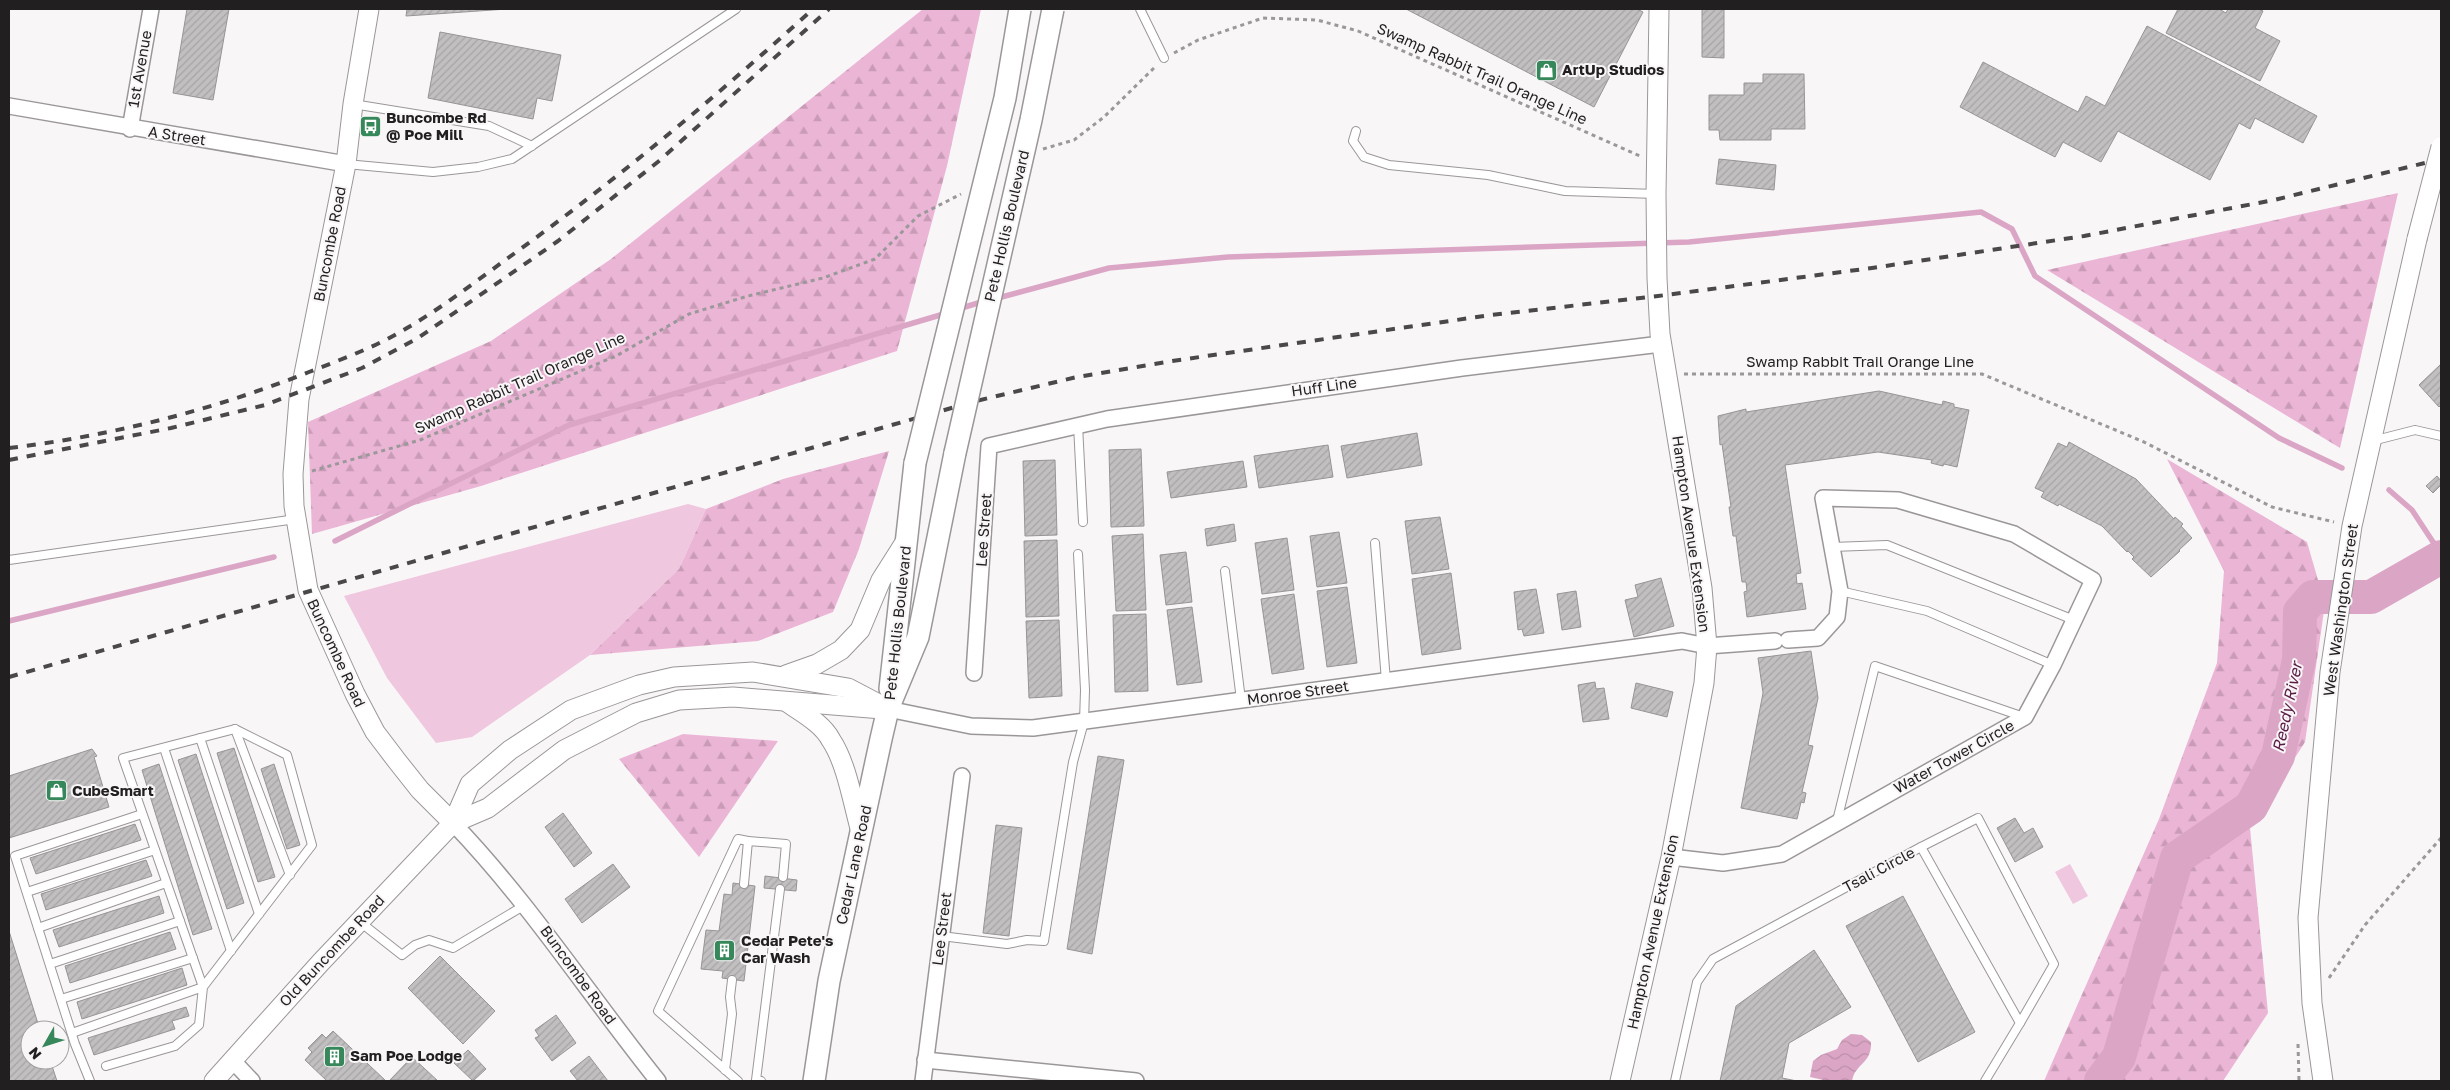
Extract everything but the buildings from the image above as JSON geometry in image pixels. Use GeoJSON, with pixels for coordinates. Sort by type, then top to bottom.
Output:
{"type":"FeatureCollection","features":[{"type":"Feature","properties":{"kind":"main road","name":"Pete Hollis Boulevard"},"geometry":{"type":"LineString","coordinates":[[888,710],[915,463],[1005,98],[1020,9]]}},
{"type":"Feature","properties":{"kind":"main road","name":"Pete Hollis Boulevard"},"geometry":{"type":"LineString","coordinates":[[888,710],[918,637],[955,453],[1031,120],[1053,9]]}},
{"type":"Feature","properties":{"kind":"main road","name":"Cedar Lane Road"},"geometry":{"type":"LineString","coordinates":[[814,1081],[829,981],[888,710]]}},
{"type":"Feature","properties":{"kind":"street","name":"1st Avenue"},"geometry":{"type":"LineString","coordinates":[[130,129],[151,9]]}},
{"type":"Feature","properties":{"kind":"street","name":"Buncombe Road"},"geometry":{"type":"LineString","coordinates":[[370,9],[353,104],[346,164],[299,398],[293,474],[296,519],[308,590],[355,694],[375,732],[420,790],[489,861],[525,905],[658,1081]]}},
{"type":"Feature","properties":{"kind":"street","name":"Hampton Avenue Extension"},"geometry":{"type":"LineString","coordinates":[[1620,1081],[1670,857],[1704,682],[1707,646],[1702,588],[1661,344],[1657,278],[1656,194],[1660,9]]}},
{"type":"Feature","properties":{"kind":"street","name":"A Street"},"geometry":{"type":"LineString","coordinates":[[9,106],[130,129],[346,164]]}},
{"type":"Feature","properties":{"kind":"street","name":"West Washington Street"},"geometry":{"type":"LineString","coordinates":[[2323,1081],[2312,1002],[2308,918],[2330,672],[2352,526],[2417,239],[2441,147]]}},
{"type":"Feature","properties":{"kind":"street","name":"Huff Line"},"geometry":{"type":"LineString","coordinates":[[989,446],[1078,425],[1452,369],[1661,344]]}},
{"type":"Feature","properties":{"kind":"street","name":"Lee Street"},"geometry":{"type":"LineString","coordinates":[[974,673],[989,446]]}},
{"type":"Feature","properties":{"kind":"street","name":"Water Tower Circle"},"geometry":{"type":"LineString","coordinates":[[1670,857],[1724,863],[1782,854],[2024,717],[2053,665],[2093,580],[2014,534],[1898,500],[1823,498],[1840,591],[1837,618],[1818,638],[1707,646]]}},
{"type":"Feature","properties":{"kind":"street","name":"Old Buncombe Road"},"geometry":{"type":"LineString","coordinates":[[782,676],[817,664],[841,650],[860,630],[881,580],[907,539]]}},
{"type":"Feature","properties":{"kind":"street","name":"Monroe Street"},"geometry":{"type":"LineString","coordinates":[[888,710],[970,726],[1033,728],[1682,640],[1707,646]]}},
{"type":"Feature","properties":{"kind":"street","name":"Old Buncombe Road"},"geometry":{"type":"LineString","coordinates":[[214,1081],[359,921],[453,823],[470,784],[510,750],[571,710],[631,688],[674,677],[753,672],[848,688],[888,710]]}},
{"type":"Feature","properties":{"kind":"street","name":"Old Buncombe Road"},"geometry":{"type":"LineString","coordinates":[[453,823],[488,808],[564,750],[636,713],[679,700],[733,697],[888,710]]}},
{"type":"Feature","properties":{"kind":"street"},"geometry":{"type":"LineString","coordinates":[[786,701],[813,721],[832,740],[840,760],[861,832]]}},
{"type":"Feature","properties":{"kind":"street","name":"Lee Street"},"geometry":{"type":"LineString","coordinates":[[923,1081],[962,776]]}},
{"type":"Feature","properties":{"kind":"street"},"geometry":{"type":"LineString","coordinates":[[925,1060],[1136,1081]]}},
{"type":"Feature","properties":{"kind":"street"},"geometry":{"type":"LineString","coordinates":[[233,1061],[252,1081]]}},
{"type":"Feature","properties":{"kind":"lane"},"geometry":{"type":"LineString","coordinates":[[346,164],[433,172],[478,167],[512,159],[736,9]]}},
{"type":"Feature","properties":{"kind":"lane"},"geometry":{"type":"LineString","coordinates":[[1140,9],[1164,58]]}},
{"type":"Feature","properties":{"kind":"lane"},"geometry":{"type":"LineString","coordinates":[[353,104],[489,126],[532,146]]}},
{"type":"Feature","properties":{"kind":"lane"},"geometry":{"type":"LineString","coordinates":[[1356,131],[1353,142],[1364,157],[1389,165],[1488,175],[1565,191],[1656,194]]}},
{"type":"Feature","properties":{"kind":"lane"},"geometry":{"type":"LineString","coordinates":[[1078,425],[1083,522]]}},
{"type":"Feature","properties":{"kind":"lane"},"geometry":{"type":"LineString","coordinates":[[2370,441],[2415,430],[2441,436]]}},
{"type":"Feature","properties":{"kind":"lane"},"geometry":{"type":"LineString","coordinates":[[9,560],[296,519]]}},
{"type":"Feature","properties":{"kind":"lane"},"geometry":{"type":"LineString","coordinates":[[1375,543],[1386,681]]}},
{"type":"Feature","properties":{"kind":"lane"},"geometry":{"type":"LineString","coordinates":[[1832,547],[1887,545],[2074,620]]}},
{"type":"Feature","properties":{"kind":"lane"},"geometry":{"type":"LineString","coordinates":[[941,936],[1007,944],[1026,940],[1044,941],[1073,762],[1084,722],[1085,690],[1078,554]]}},
{"type":"Feature","properties":{"kind":"lane"},"geometry":{"type":"LineString","coordinates":[[1225,571],[1241,700]]}},
{"type":"Feature","properties":{"kind":"lane"},"geometry":{"type":"LineString","coordinates":[[1840,591],[1927,611],[2053,665]]}},
{"type":"Feature","properties":{"kind":"lane"},"geometry":{"type":"LineString","coordinates":[[1837,823],[1875,666],[2024,717]]}},
{"type":"Feature","properties":{"kind":"lane"},"geometry":{"type":"LineString","coordinates":[[235,729],[290,874]]}},
{"type":"Feature","properties":{"kind":"lane"},"geometry":{"type":"LineString","coordinates":[[72,1033],[203,987],[231,951],[312,845],[287,755],[235,729],[123,758],[203,987],[199,1025],[175,1046],[106,1066]]}},
{"type":"Feature","properties":{"kind":"lane"},"geometry":{"type":"LineString","coordinates":[[200,738],[259,914]]}},
{"type":"Feature","properties":{"kind":"lane"},"geometry":{"type":"LineString","coordinates":[[164,748],[231,951]]}},
{"type":"Feature","properties":{"kind":"lane"},"geometry":{"type":"LineString","coordinates":[[90,1081],[72,1033],[15,856],[142,814]]}},
{"type":"Feature","properties":{"kind":"lane"},"geometry":{"type":"LineString","coordinates":[[1921,847],[1978,818],[2054,964],[1985,1081]]}},
{"type":"Feature","properties":{"kind":"lane"},"geometry":{"type":"LineString","coordinates":[[738,1081],[658,1011],[738,839],[786,844],[783,877]]}},
{"type":"Feature","properties":{"kind":"lane"},"geometry":{"type":"LineString","coordinates":[[744,884],[748,841]]}},
{"type":"Feature","properties":{"kind":"lane","name":"Tsali Circle"},"geometry":{"type":"LineString","coordinates":[[1675,1081],[1697,982],[1713,958],[1921,847],[2020,1024]]}},
{"type":"Feature","properties":{"kind":"lane"},"geometry":{"type":"LineString","coordinates":[[27,892],[155,850]]}},
{"type":"Feature","properties":{"kind":"lane"},"geometry":{"type":"LineString","coordinates":[[38,928],[166,884]]}},
{"type":"Feature","properties":{"kind":"lane"},"geometry":{"type":"LineString","coordinates":[[761,1081],[756,1080],[780,889]]}},
{"type":"Feature","properties":{"kind":"lane"},"geometry":{"type":"LineString","coordinates":[[359,921],[402,955],[415,945],[429,940],[453,948],[525,905]]}},
{"type":"Feature","properties":{"kind":"lane"},"geometry":{"type":"LineString","coordinates":[[50,964],[180,922]]}},
{"type":"Feature","properties":{"kind":"lane"},"geometry":{"type":"LineString","coordinates":[[61,999],[192,958]]}},
{"type":"Feature","properties":{"kind":"lane"},"geometry":{"type":"LineString","coordinates":[[725,1070],[732,1014],[730,997],[732,980]]}},
{"type":"Feature","properties":{"kind":"path","name":"Swamp Rabbit Trail Orange Line"},"geometry":{"type":"LineString","coordinates":[[1036,152],[1074,140],[1104,117],[1164,58],[1198,40],[1263,18],[1317,20],[1358,31],[1657,164]]}},
{"type":"Feature","properties":{"kind":"path","name":"Swamp Rabbit Trail Orange Line"},"geometry":{"type":"LineString","coordinates":[[293,474],[320,470],[420,440],[618,355],[689,314],[748,296],[823,278],[875,259],[918,216],[961,194]]}},
{"type":"Feature","properties":{"kind":"path","name":"Swamp Rabbit Trail Orange Line"},"geometry":{"type":"LineString","coordinates":[[1666,374],[1982,374],[2144,442],[2272,507],[2352,526]]}},
{"type":"Feature","properties":{"kind":"path"},"geometry":{"type":"LineString","coordinates":[[2324,986],[2365,925],[2441,838]]}},
{"type":"Feature","properties":{"kind":"path"},"geometry":{"type":"LineString","coordinates":[[2297,1035],[2299,1081]]}},
{"type":"Feature","properties":{"kind":"shaded area"},"geometry":{"type":"Polygon","coordinates":[[[688,504],[706,509],[679,569],[590,655],[472,737],[436,743],[387,678],[344,596],[688,504]]]}},
{"type":"Feature","properties":{"kind":"shaded area"},"geometry":{"type":"Polygon","coordinates":[[[2070,864],[2088,896],[2073,904],[2055,872],[2070,864]]]}},
{"type":"Feature","properties":{"kind":"green space"},"geometry":{"type":"Polygon","coordinates":[[[923,9],[981,9],[947,166],[897,351],[481,486],[312,534],[308,422],[491,341],[611,259],[923,9]]]}},
{"type":"Feature","properties":{"kind":"green space"},"geometry":{"type":"Polygon","coordinates":[[[2398,193],[2340,448],[2047,270],[2398,193]]]}},
{"type":"Feature","properties":{"kind":"green space"},"geometry":{"type":"Polygon","coordinates":[[[889,451],[859,549],[833,612],[758,641],[590,655],[679,569],[706,509],[783,479],[889,451]]]}},
{"type":"Feature","properties":{"kind":"green space"},"geometry":{"type":"Polygon","coordinates":[[[2167,459],[2307,542],[2325,604],[2305,742],[2250,828],[2268,1013],[2223,1081],[2044,1081],[2159,819],[2217,663],[2224,571],[2167,459]]]}},
{"type":"Feature","properties":{"kind":"green space"},"geometry":{"type":"Polygon","coordinates":[[[683,734],[778,741],[699,857],[619,759],[683,734]]]}},
{"type":"Feature","properties":{"kind":"water"},"geometry":{"type":"Polygon","coordinates":[[[1851,1034],[1862,1035],[1871,1042],[1869,1055],[1856,1070],[1852,1081],[1828,1081],[1810,1077],[1813,1061],[1821,1055],[1837,1049],[1842,1040],[1851,1034]]]}},
{"type":"Feature","properties":{"kind":"waterway"},"geometry":{"type":"LineString","coordinates":[[994,299],[1109,268],[1228,257],[1689,242],[1981,212],[2012,229],[2035,276],[2279,438],[2342,468]]}},
{"type":"Feature","properties":{"kind":"waterway"},"geometry":{"type":"LineString","coordinates":[[958,309],[985,301]]}},
{"type":"Feature","properties":{"kind":"waterway"},"geometry":{"type":"LineString","coordinates":[[335,541],[569,425],[947,313]]}},
{"type":"Feature","properties":{"kind":"waterway"},"geometry":{"type":"LineString","coordinates":[[2389,490],[2412,510],[2433,542],[2441,547]]}},
{"type":"Feature","properties":{"kind":"waterway"},"geometry":{"type":"LineString","coordinates":[[9,621],[274,557]]}},
{"type":"Feature","properties":{"kind":"waterway","name":"Reedy River"},"geometry":{"type":"LineString","coordinates":[[2101,1081],[2119,1057],[2177,858],[2251,807],[2278,756],[2299,660],[2300,612],[2313,597],[2371,597],[2441,557]]}},
{"type":"Feature","properties":{"kind":"railway"},"geometry":{"type":"LineString","coordinates":[[9,448],[123,429],[199,410],[273,386],[359,352],[395,335],[449,301],[592,195],[705,104],[813,9]]}},
{"type":"Feature","properties":{"kind":"railway"},"geometry":{"type":"LineString","coordinates":[[9,460],[171,428],[265,405],[362,368],[418,338],[558,241],[659,161],[829,9]]}},
{"type":"Feature","properties":{"kind":"railway"},"geometry":{"type":"LineString","coordinates":[[9,677],[976,401],[1077,377],[1172,361],[1491,315],[1658,296],[1872,268],[2084,236],[2274,200],[2441,159]]}},
{"type":"Feature","properties":{"kind":"place","name":"ArtUp Studios"},"geometry":{"type":"Point","coordinates":[1546,70]}},
{"type":"Feature","properties":{"kind":"place","name":"Buncombe Rd @ Poe Mill"},"geometry":{"type":"Point","coordinates":[370,127]}},
{"type":"Feature","properties":{"kind":"place","name":"CubeSmart"},"geometry":{"type":"Point","coordinates":[56,791]}},
{"type":"Feature","properties":{"kind":"place","name":"Cedar Pete's Car Wash"},"geometry":{"type":"Point","coordinates":[725,950]}},
{"type":"Feature","properties":{"kind":"place","name":"Sam Poe Lodge"},"geometry":{"type":"Point","coordinates":[334,1056]}}]}
